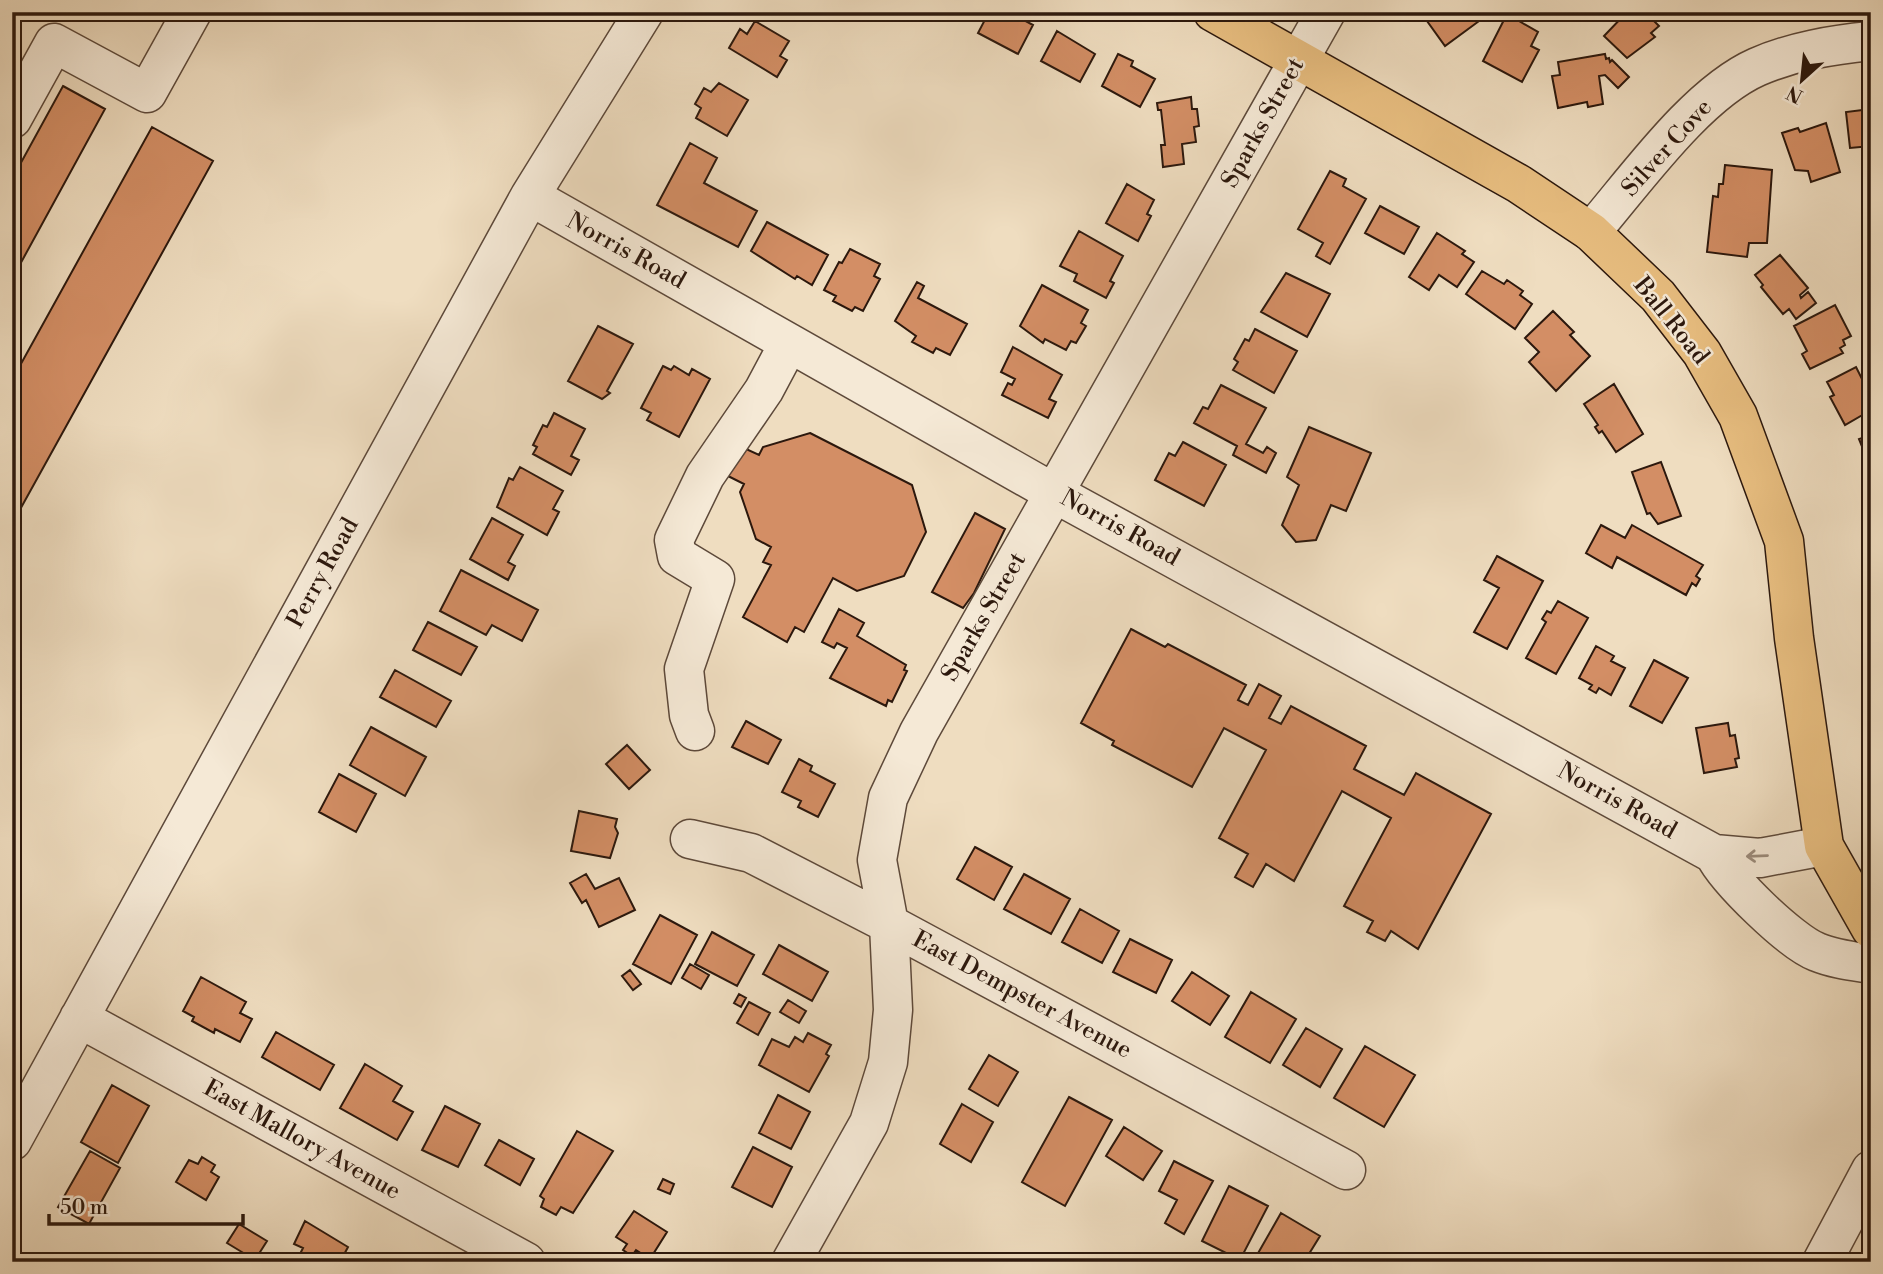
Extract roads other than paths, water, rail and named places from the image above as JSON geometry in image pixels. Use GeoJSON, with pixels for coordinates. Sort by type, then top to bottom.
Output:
{"type":"FeatureCollection","features":[{"type":"Feature","properties":{"kind":"main road","name":"Ball Road"},"geometry":{"type":"LineString","coordinates":[[1213,12],[1519,184],[1591,232],[1658,296],[1702,353],[1738,416],[1784,541],[1794,638],[1824,846]]}},
{"type":"Feature","properties":{"kind":"main road"},"geometry":{"type":"LineString","coordinates":[[1824,846],[1871,929]]}},
{"type":"Feature","properties":{"kind":"street"},"geometry":{"type":"LineString","coordinates":[[12,119],[54,43],[147,93],[192,12]]}},
{"type":"Feature","properties":{"kind":"street","name":"Perry Road"},"geometry":{"type":"LineString","coordinates":[[12,1141],[530,196],[645,12]]}},
{"type":"Feature","properties":{"kind":"street","name":"Sparks Street"},"geometry":{"type":"LineString","coordinates":[[791,1262],[869,1123],[888,1062],[893,1010],[889,924],[877,860],[888,798],[919,732],[1326,12]]}},
{"type":"Feature","properties":{"kind":"street","name":"Silver Cove"},"geometry":{"type":"LineString","coordinates":[[1591,232],[1705,102],[1715,95],[1755,68],[1816,46],[1871,41]]}},
{"type":"Feature","properties":{"kind":"street","name":"Norris Road"},"geometry":{"type":"LineString","coordinates":[[530,196],[1054,492],[1714,855],[1760,858],[1824,846]]}},
{"type":"Feature","properties":{"kind":"street"},"geometry":{"type":"LineString","coordinates":[[695,731],[689,715],[684,669],[715,579],[677,556],[674,540],[705,476],[764,390],[789,343]]}},
{"type":"Feature","properties":{"kind":"street","name":"East Dempster Avenue"},"geometry":{"type":"LineString","coordinates":[[690,839],[751,853],[889,924],[1346,1170]]}},
{"type":"Feature","properties":{"kind":"street","name":"Norris Road"},"geometry":{"type":"LineString","coordinates":[[1714,855],[1731,881],[1814,951],[1871,964]]}},
{"type":"Feature","properties":{"kind":"street","name":"East Mallory Avenue"},"geometry":{"type":"LineString","coordinates":[[79,1018],[510,1258]]}},
{"type":"Feature","properties":{"kind":"street"},"geometry":{"type":"LineString","coordinates":[[1822,1262],[1871,1170]]}}]}
